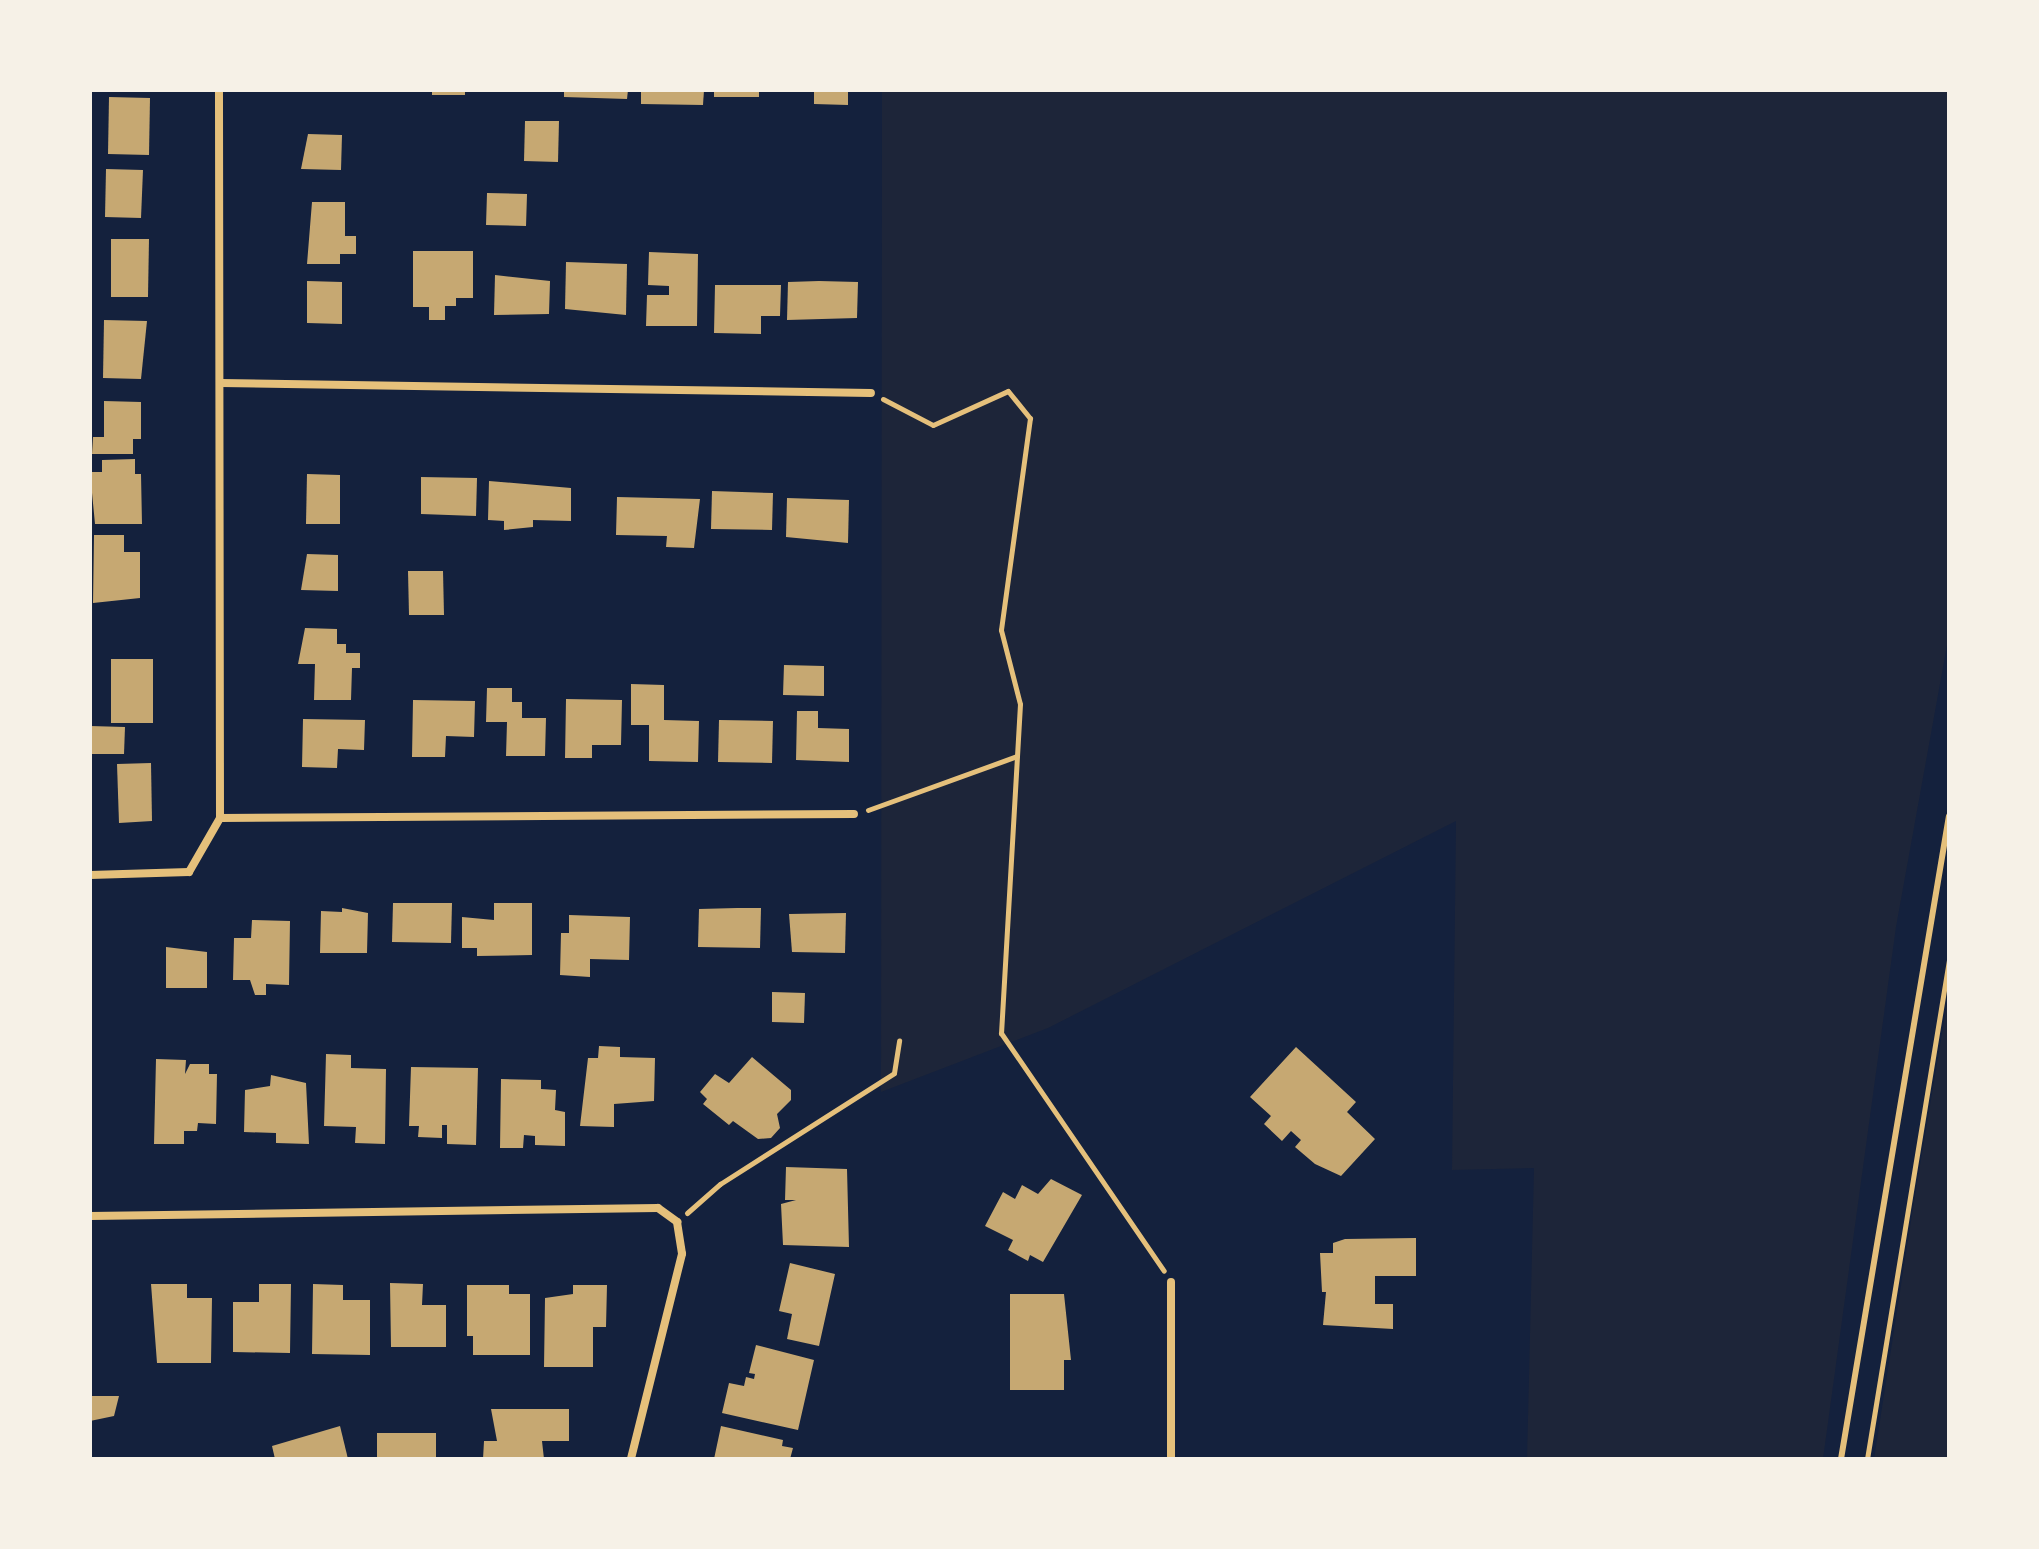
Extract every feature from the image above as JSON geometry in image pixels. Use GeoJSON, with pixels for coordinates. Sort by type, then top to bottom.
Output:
{"type":"FeatureCollection","features":[{"type":"Feature","properties":{"kind":"street"},"geometry":{"type":"LineString","coordinates":[[90,875],[189,872],[220,818],[219,90]]}},
{"type":"Feature","properties":{"kind":"street"},"geometry":{"type":"LineString","coordinates":[[221,383],[871,393]]}},
{"type":"Feature","properties":{"kind":"street"},"geometry":{"type":"LineString","coordinates":[[220,818],[854,814]]}},
{"type":"Feature","properties":{"kind":"street"},"geometry":{"type":"LineString","coordinates":[[90,1216],[658,1208],[677,1222],[682,1254],[631,1459]]}},
{"type":"Feature","properties":{"kind":"street"},"geometry":{"type":"LineString","coordinates":[[1171,1282],[1171,1459]]}},
{"type":"Feature","properties":{"kind":"lane"},"geometry":{"type":"LineString","coordinates":[[1841,1459],[1949,816]]}},
{"type":"Feature","properties":{"kind":"path"},"geometry":{"type":"LineString","coordinates":[[871,393],[933,425],[1008,391],[1030,418],[1001,630],[1020,704],[1001,1033],[1171,1282]]}},
{"type":"Feature","properties":{"kind":"path"},"geometry":{"type":"LineString","coordinates":[[854,814],[1017,756]]}},
{"type":"Feature","properties":{"kind":"path"},"geometry":{"type":"LineString","coordinates":[[1867,1459],[1949,960]]}},
{"type":"Feature","properties":{"kind":"path"},"geometry":{"type":"LineString","coordinates":[[677,1222],[720,1184],[894,1073],[899,1040]]}},
{"type":"Feature","properties":{"kind":"shaded area"},"geometry":{"type":"Polygon","coordinates":[[[882,90],[1949,90],[1949,634],[1896,927],[1823,1459],[1527,1459],[1534,1168],[1452,1170],[1456,821],[1048,1028],[881,1092],[882,90]]]}},
{"type":"Feature","properties":{"kind":"shaded area"},"geometry":{"type":"Polygon","coordinates":[[[1949,992],[1949,1459],[1874,1459],[1916,1189],[1949,992]]]}},
{"type":"Feature","properties":{"kind":"building"},"geometry":{"type":"Polygon","coordinates":[[[432,90],[465,90],[465,95],[432,95],[432,90]]]}},
{"type":"Feature","properties":{"kind":"building"},"geometry":{"type":"Polygon","coordinates":[[[564,90],[628,90],[627,99],[564,97],[564,90]]]}},
{"type":"Feature","properties":{"kind":"building"},"geometry":{"type":"Polygon","coordinates":[[[641,90],[704,90],[703,105],[641,104],[641,90]]]}},
{"type":"Feature","properties":{"kind":"building"},"geometry":{"type":"Polygon","coordinates":[[[714,90],[759,90],[759,97],[714,97],[714,90]]]}},
{"type":"Feature","properties":{"kind":"building"},"geometry":{"type":"Polygon","coordinates":[[[814,90],[848,90],[848,105],[814,104],[814,90]]]}},
{"type":"Feature","properties":{"kind":"building"},"geometry":{"type":"Polygon","coordinates":[[[109,97],[150,98],[149,155],[108,154],[109,97]]]}},
{"type":"Feature","properties":{"kind":"building"},"geometry":{"type":"Polygon","coordinates":[[[525,121],[559,121],[558,162],[524,161],[525,121]]]}},
{"type":"Feature","properties":{"kind":"building"},"geometry":{"type":"Polygon","coordinates":[[[308,134],[342,135],[341,170],[301,169],[308,134]]]}},
{"type":"Feature","properties":{"kind":"building"},"geometry":{"type":"Polygon","coordinates":[[[106,169],[143,170],[141,218],[105,217],[106,169]]]}},
{"type":"Feature","properties":{"kind":"building"},"geometry":{"type":"Polygon","coordinates":[[[487,193],[527,194],[526,226],[486,225],[487,193]]]}},
{"type":"Feature","properties":{"kind":"building"},"geometry":{"type":"Polygon","coordinates":[[[312,202],[345,202],[345,236],[356,236],[356,254],[340,254],[340,264],[307,264],[312,202]]]}},
{"type":"Feature","properties":{"kind":"building"},"geometry":{"type":"Polygon","coordinates":[[[111,239],[149,239],[148,297],[111,297],[111,239]]]}},
{"type":"Feature","properties":{"kind":"building"},"geometry":{"type":"Polygon","coordinates":[[[413,251],[473,251],[473,298],[456,298],[456,306],[445,306],[445,320],[429,320],[429,307],[413,307],[413,251]]]}},
{"type":"Feature","properties":{"kind":"building"},"geometry":{"type":"Polygon","coordinates":[[[649,252],[698,254],[697,326],[646,326],[647,295],[669,295],[669,286],[648,285],[649,252]]]}},
{"type":"Feature","properties":{"kind":"building"},"geometry":{"type":"Polygon","coordinates":[[[566,262],[627,264],[626,315],[565,309],[566,262]]]}},
{"type":"Feature","properties":{"kind":"building"},"geometry":{"type":"Polygon","coordinates":[[[495,275],[550,281],[549,314],[494,315],[495,275]]]}},
{"type":"Feature","properties":{"kind":"building"},"geometry":{"type":"Polygon","coordinates":[[[307,281],[342,282],[342,324],[307,323],[307,281]]]}},
{"type":"Feature","properties":{"kind":"building"},"geometry":{"type":"Polygon","coordinates":[[[788,282],[858,282],[857,318],[787,320],[788,282]]]}},
{"type":"Feature","properties":{"kind":"building"},"geometry":{"type":"Polygon","coordinates":[[[715,285],[781,285],[780,316],[761,316],[761,334],[714,333],[715,285]]]}},
{"type":"Feature","properties":{"kind":"building"},"geometry":{"type":"Polygon","coordinates":[[[104,320],[147,321],[141,379],[103,378],[104,320]]]}},
{"type":"Feature","properties":{"kind":"building"},"geometry":{"type":"Polygon","coordinates":[[[104,401],[141,402],[141,439],[133,439],[133,454],[92,454],[93,437],[104,437],[104,401]]]}},
{"type":"Feature","properties":{"kind":"building"},"geometry":{"type":"Polygon","coordinates":[[[135,459],[135,474],[141,474],[142,524],[95,524],[90,472],[102,472],[102,460],[135,459]]]}},
{"type":"Feature","properties":{"kind":"building"},"geometry":{"type":"Polygon","coordinates":[[[307,474],[340,475],[340,524],[306,524],[307,474]]]}},
{"type":"Feature","properties":{"kind":"building"},"geometry":{"type":"Polygon","coordinates":[[[421,477],[477,478],[476,516],[421,514],[421,477]]]}},
{"type":"Feature","properties":{"kind":"building"},"geometry":{"type":"Polygon","coordinates":[[[489,481],[571,488],[571,521],[533,520],[533,527],[504,530],[504,521],[488,520],[489,481]]]}},
{"type":"Feature","properties":{"kind":"building"},"geometry":{"type":"Polygon","coordinates":[[[712,491],[773,493],[772,530],[711,529],[712,491]]]}},
{"type":"Feature","properties":{"kind":"building"},"geometry":{"type":"Polygon","coordinates":[[[617,497],[700,499],[694,548],[666,547],[667,536],[616,535],[617,497]]]}},
{"type":"Feature","properties":{"kind":"building"},"geometry":{"type":"Polygon","coordinates":[[[787,498],[849,500],[848,543],[786,537],[787,498]]]}},
{"type":"Feature","properties":{"kind":"building"},"geometry":{"type":"Polygon","coordinates":[[[94,535],[124,535],[124,552],[140,552],[140,598],[93,603],[94,535]]]}},
{"type":"Feature","properties":{"kind":"building"},"geometry":{"type":"Polygon","coordinates":[[[307,554],[338,555],[338,591],[301,590],[307,554]]]}},
{"type":"Feature","properties":{"kind":"building"},"geometry":{"type":"Polygon","coordinates":[[[408,571],[443,571],[444,615],[409,615],[408,571]]]}},
{"type":"Feature","properties":{"kind":"building"},"geometry":{"type":"Polygon","coordinates":[[[305,628],[337,629],[337,644],[346,644],[346,653],[360,653],[360,668],[352,668],[351,700],[314,700],[315,664],[298,664],[305,628]]]}},
{"type":"Feature","properties":{"kind":"building"},"geometry":{"type":"Polygon","coordinates":[[[111,659],[153,659],[153,723],[111,723],[111,659]]]}},
{"type":"Feature","properties":{"kind":"building"},"geometry":{"type":"Polygon","coordinates":[[[784,665],[824,666],[824,696],[783,695],[784,665]]]}},
{"type":"Feature","properties":{"kind":"building"},"geometry":{"type":"Polygon","coordinates":[[[631,684],[664,685],[664,720],[699,721],[698,762],[649,761],[649,725],[631,725],[631,684]]]}},
{"type":"Feature","properties":{"kind":"building"},"geometry":{"type":"Polygon","coordinates":[[[487,688],[512,688],[512,702],[522,702],[522,718],[546,718],[545,756],[506,756],[507,722],[486,722],[487,688]]]}},
{"type":"Feature","properties":{"kind":"building"},"geometry":{"type":"Polygon","coordinates":[[[566,699],[622,700],[621,745],[592,745],[592,758],[565,758],[566,699]]]}},
{"type":"Feature","properties":{"kind":"building"},"geometry":{"type":"Polygon","coordinates":[[[413,700],[475,701],[474,737],[446,736],[445,757],[412,757],[413,700]]]}},
{"type":"Feature","properties":{"kind":"building"},"geometry":{"type":"Polygon","coordinates":[[[797,711],[818,711],[818,728],[849,729],[849,762],[796,760],[797,711]]]}},
{"type":"Feature","properties":{"kind":"building"},"geometry":{"type":"Polygon","coordinates":[[[303,719],[365,720],[364,750],[338,749],[337,768],[302,767],[303,719]]]}},
{"type":"Feature","properties":{"kind":"building"},"geometry":{"type":"Polygon","coordinates":[[[719,720],[773,721],[772,763],[718,762],[719,720]]]}},
{"type":"Feature","properties":{"kind":"building"},"geometry":{"type":"Polygon","coordinates":[[[90,726],[125,727],[124,754],[90,754],[90,726]]]}},
{"type":"Feature","properties":{"kind":"building"},"geometry":{"type":"Polygon","coordinates":[[[151,763],[152,821],[119,823],[117,764],[151,763]]]}},
{"type":"Feature","properties":{"kind":"building"},"geometry":{"type":"Polygon","coordinates":[[[393,903],[452,903],[451,943],[392,942],[393,903]]]}},
{"type":"Feature","properties":{"kind":"building"},"geometry":{"type":"Polygon","coordinates":[[[494,903],[532,903],[532,955],[477,956],[477,948],[462,948],[462,917],[494,920],[494,903]]]}},
{"type":"Feature","properties":{"kind":"building"},"geometry":{"type":"Polygon","coordinates":[[[342,908],[368,913],[367,953],[320,953],[321,911],[342,912],[342,908]]]}},
{"type":"Feature","properties":{"kind":"building"},"geometry":{"type":"Polygon","coordinates":[[[761,908],[760,948],[698,947],[699,909],[761,908]]]}},
{"type":"Feature","properties":{"kind":"building"},"geometry":{"type":"Polygon","coordinates":[[[846,913],[845,953],[792,952],[789,914],[846,913]]]}},
{"type":"Feature","properties":{"kind":"building"},"geometry":{"type":"Polygon","coordinates":[[[569,915],[630,917],[629,960],[590,959],[590,977],[560,975],[561,933],[569,933],[569,915]]]}},
{"type":"Feature","properties":{"kind":"building"},"geometry":{"type":"Polygon","coordinates":[[[252,920],[290,921],[289,985],[266,984],[266,995],[255,995],[250,980],[233,980],[234,938],[251,938],[252,920]]]}},
{"type":"Feature","properties":{"kind":"building"},"geometry":{"type":"Polygon","coordinates":[[[166,947],[207,952],[207,988],[166,988],[166,947]]]}},
{"type":"Feature","properties":{"kind":"building"},"geometry":{"type":"Polygon","coordinates":[[[772,992],[805,993],[804,1023],[772,1022],[772,992]]]}},
{"type":"Feature","properties":{"kind":"building"},"geometry":{"type":"Polygon","coordinates":[[[599,1046],[620,1047],[620,1057],[655,1058],[654,1101],[614,1104],[614,1127],[580,1126],[588,1058],[598,1058],[599,1046]]]}},
{"type":"Feature","properties":{"kind":"building"},"geometry":{"type":"Polygon","coordinates":[[[1296,1047],[1356,1102],[1347,1112],[1375,1139],[1341,1176],[1315,1164],[1295,1147],[1301,1140],[1291,1131],[1282,1141],[1264,1124],[1271,1116],[1250,1097],[1296,1047]]]}},
{"type":"Feature","properties":{"kind":"building"},"geometry":{"type":"Polygon","coordinates":[[[326,1054],[351,1055],[351,1068],[386,1069],[385,1144],[355,1143],[356,1127],[324,1126],[326,1054]]]}},
{"type":"Feature","properties":{"kind":"building"},"geometry":{"type":"Polygon","coordinates":[[[752,1057],[791,1090],[791,1100],[777,1114],[780,1128],[771,1138],[758,1139],[733,1121],[729,1125],[703,1104],[707,1099],[700,1092],[715,1074],[729,1083],[752,1057]]]}},
{"type":"Feature","properties":{"kind":"building"},"geometry":{"type":"Polygon","coordinates":[[[156,1059],[186,1060],[185,1074],[190,1064],[209,1064],[209,1074],[217,1074],[216,1124],[198,1123],[197,1131],[184,1131],[184,1144],[154,1144],[156,1059]]]}},
{"type":"Feature","properties":{"kind":"building"},"geometry":{"type":"Polygon","coordinates":[[[411,1067],[478,1068],[476,1145],[447,1144],[447,1125],[442,1125],[442,1138],[418,1137],[419,1126],[409,1126],[411,1067]]]}},
{"type":"Feature","properties":{"kind":"building"},"geometry":{"type":"Polygon","coordinates":[[[271,1075],[306,1083],[309,1144],[276,1143],[276,1133],[244,1132],[245,1090],[270,1086],[271,1075]]]}},
{"type":"Feature","properties":{"kind":"building"},"geometry":{"type":"Polygon","coordinates":[[[501,1079],[541,1080],[541,1089],[556,1090],[555,1110],[565,1112],[565,1146],[535,1145],[535,1136],[524,1135],[523,1148],[500,1148],[501,1079]]]}},
{"type":"Feature","properties":{"kind":"building"},"geometry":{"type":"Polygon","coordinates":[[[786,1167],[847,1169],[849,1247],[783,1245],[781,1204],[796,1200],[785,1200],[786,1167]]]}},
{"type":"Feature","properties":{"kind":"building"},"geometry":{"type":"Polygon","coordinates":[[[1051,1179],[1082,1195],[1043,1262],[1030,1255],[1028,1261],[1008,1250],[1013,1240],[985,1226],[1003,1192],[1015,1199],[1022,1185],[1038,1194],[1051,1179]]]}},
{"type":"Feature","properties":{"kind":"building"},"geometry":{"type":"Polygon","coordinates":[[[1416,1238],[1416,1276],[1375,1276],[1375,1304],[1393,1304],[1393,1329],[1323,1325],[1326,1292],[1322,1292],[1320,1253],[1333,1253],[1333,1243],[1345,1239],[1416,1238]]]}},
{"type":"Feature","properties":{"kind":"building"},"geometry":{"type":"Polygon","coordinates":[[[790,1263],[835,1274],[819,1346],[787,1339],[792,1314],[779,1311],[790,1263]]]}},
{"type":"Feature","properties":{"kind":"building"},"geometry":{"type":"Polygon","coordinates":[[[390,1283],[423,1284],[422,1305],[446,1305],[446,1347],[391,1347],[390,1283]]]}},
{"type":"Feature","properties":{"kind":"building"},"geometry":{"type":"Polygon","coordinates":[[[151,1284],[187,1284],[187,1298],[212,1298],[211,1363],[157,1363],[151,1284]]]}},
{"type":"Feature","properties":{"kind":"building"},"geometry":{"type":"Polygon","coordinates":[[[259,1284],[291,1284],[290,1353],[233,1352],[233,1302],[259,1302],[259,1284]]]}},
{"type":"Feature","properties":{"kind":"building"},"geometry":{"type":"Polygon","coordinates":[[[313,1284],[343,1285],[343,1300],[370,1300],[370,1355],[312,1354],[313,1284]]]}},
{"type":"Feature","properties":{"kind":"building"},"geometry":{"type":"Polygon","coordinates":[[[467,1285],[509,1285],[509,1294],[530,1294],[530,1355],[473,1355],[473,1336],[467,1336],[467,1285]]]}},
{"type":"Feature","properties":{"kind":"building"},"geometry":{"type":"Polygon","coordinates":[[[573,1285],[607,1285],[606,1327],[593,1327],[593,1367],[544,1367],[545,1298],[573,1294],[573,1285]]]}},
{"type":"Feature","properties":{"kind":"building"},"geometry":{"type":"Polygon","coordinates":[[[1010,1294],[1064,1294],[1071,1360],[1064,1360],[1064,1390],[1010,1390],[1010,1294]]]}},
{"type":"Feature","properties":{"kind":"building"},"geometry":{"type":"Polygon","coordinates":[[[756,1345],[814,1360],[798,1430],[722,1413],[729,1383],[744,1386],[746,1377],[754,1379],[755,1374],[749,1373],[756,1345]]]}},
{"type":"Feature","properties":{"kind":"building"},"geometry":{"type":"Polygon","coordinates":[[[90,1396],[119,1396],[114,1416],[90,1421],[90,1396]]]}},
{"type":"Feature","properties":{"kind":"building"},"geometry":{"type":"Polygon","coordinates":[[[491,1409],[569,1409],[569,1441],[542,1441],[544,1459],[483,1459],[484,1441],[497,1441],[491,1409]]]}},
{"type":"Feature","properties":{"kind":"building"},"geometry":{"type":"Polygon","coordinates":[[[340,1426],[348,1459],[275,1459],[272,1446],[340,1426]]]}},
{"type":"Feature","properties":{"kind":"building"},"geometry":{"type":"Polygon","coordinates":[[[721,1426],[783,1440],[782,1446],[793,1448],[790,1459],[714,1459],[721,1426]]]}},
{"type":"Feature","properties":{"kind":"building"},"geometry":{"type":"Polygon","coordinates":[[[377,1433],[436,1433],[436,1459],[377,1459],[377,1433]]]}}]}
